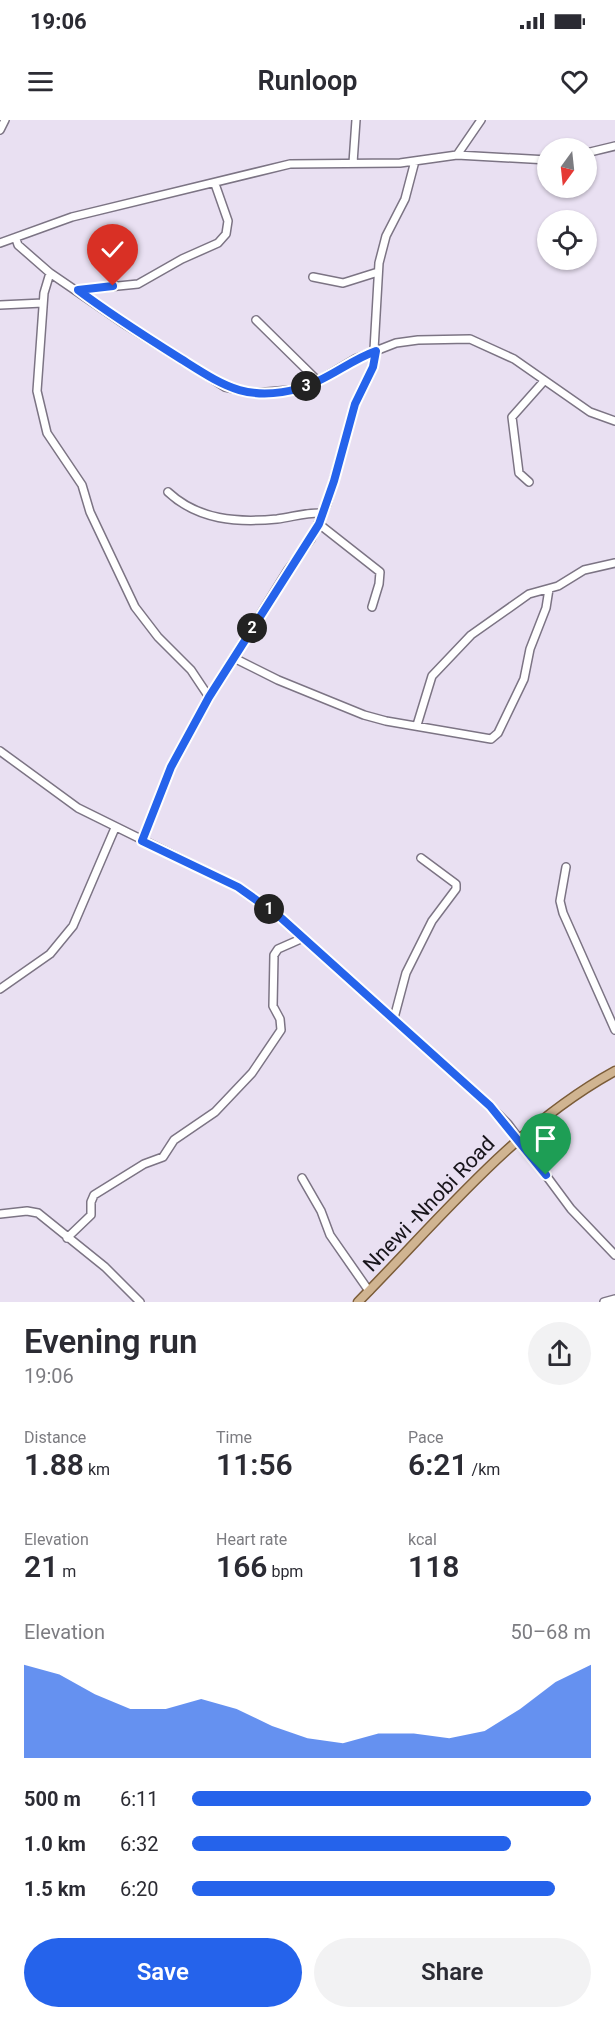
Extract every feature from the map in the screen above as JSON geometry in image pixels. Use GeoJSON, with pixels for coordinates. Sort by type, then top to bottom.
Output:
{"type":"FeatureCollection","features":[{"type":"Feature","properties":{"kind":"main road","name":"Nnewi -Nnobi Road"},"geometry":{"type":"LineString","coordinates":[[358,1302],[518,1140],[569,1100],[615,1071]]}},
{"type":"Feature","properties":{"kind":"street"},"geometry":{"type":"LineString","coordinates":[[0,130],[4,120]]}},
{"type":"Feature","properties":{"kind":"street"},"geometry":{"type":"LineString","coordinates":[[354,163],[356,120]]}},
{"type":"Feature","properties":{"kind":"street"},"geometry":{"type":"LineString","coordinates":[[457,155],[481,120]]}},
{"type":"Feature","properties":{"kind":"street"},"geometry":{"type":"LineString","coordinates":[[597,150],[615,146]]}},
{"type":"Feature","properties":{"kind":"street"},"geometry":{"type":"LineString","coordinates":[[0,243],[72,217],[290,164],[415,161],[457,155],[537,159]]}},
{"type":"Feature","properties":{"kind":"street"},"geometry":{"type":"LineString","coordinates":[[142,841],[171,767],[209,697],[319,524],[355,404],[373,367],[376,351],[378,272],[386,236],[405,199],[415,161]]}},
{"type":"Feature","properties":{"kind":"street"},"geometry":{"type":"LineString","coordinates":[[78,290],[138,284],[182,259],[218,243],[226,234],[228,221],[215,184]]}},
{"type":"Feature","properties":{"kind":"street"},"geometry":{"type":"LineString","coordinates":[[16,239],[18,245],[50,273],[126,325],[225,387],[254,393],[303,388],[376,351],[405,341],[470,339],[495,349],[590,412],[615,421]]}},
{"type":"Feature","properties":{"kind":"street"},"geometry":{"type":"LineString","coordinates":[[313,277],[343,283],[378,272]]}},
{"type":"Feature","properties":{"kind":"street"},"geometry":{"type":"LineString","coordinates":[[50,273],[43,303],[37,391],[47,433],[82,484],[94,521],[135,607],[158,637],[191,670],[209,697]]}},
{"type":"Feature","properties":{"kind":"street"},"geometry":{"type":"LineString","coordinates":[[0,305],[43,303]]}},
{"type":"Feature","properties":{"kind":"street"},"geometry":{"type":"LineString","coordinates":[[256,320],[318,381]]}},
{"type":"Feature","properties":{"kind":"street"},"geometry":{"type":"LineString","coordinates":[[529,482],[522,477],[517,466],[512,417],[544,381]]}},
{"type":"Feature","properties":{"kind":"street"},"geometry":{"type":"LineString","coordinates":[[168,492],[178,502],[215,518],[273,519],[323,513]]}},
{"type":"Feature","properties":{"kind":"street"},"geometry":{"type":"LineString","coordinates":[[319,524],[380,572],[372,606]]}},
{"type":"Feature","properties":{"kind":"street"},"geometry":{"type":"LineString","coordinates":[[417,725],[432,676],[463,643],[520,599],[549,589],[584,570],[615,563]]}},
{"type":"Feature","properties":{"kind":"street"},"geometry":{"type":"LineString","coordinates":[[234,658],[339,706],[386,722],[417,725],[491,739],[495,736],[524,679],[530,649],[546,608],[549,589]]}},
{"type":"Feature","properties":{"kind":"street"},"geometry":{"type":"LineString","coordinates":[[0,751],[78,808],[238,887],[303,938],[490,1106],[571,1209],[615,1255]]}},
{"type":"Feature","properties":{"kind":"street"},"geometry":{"type":"LineString","coordinates":[[0,989],[50,954],[73,926],[115,828]]}},
{"type":"Feature","properties":{"kind":"street"},"geometry":{"type":"LineString","coordinates":[[394,1018],[406,973],[427,929],[456,889],[456,884],[449,877],[421,858]]}},
{"type":"Feature","properties":{"kind":"street"},"geometry":{"type":"LineString","coordinates":[[566,867],[560,901],[562,913],[615,1030]]}},
{"type":"Feature","properties":{"kind":"street"},"geometry":{"type":"LineString","coordinates":[[66,1238],[91,1215],[91,1202],[94,1195],[144,1164],[163,1157],[174,1140],[215,1112],[252,1073],[281,1030],[280,1019],[273,1006],[274,955],[278,949],[303,938]]}},
{"type":"Feature","properties":{"kind":"street"},"geometry":{"type":"LineString","coordinates":[[302,1178],[321,1210],[330,1235],[369,1291]]}},
{"type":"Feature","properties":{"kind":"street"},"geometry":{"type":"LineString","coordinates":[[0,1214],[33,1211],[105,1267],[140,1302]]}},
{"type":"Feature","properties":{"kind":"street"},"geometry":{"type":"LineString","coordinates":[[604,1302],[615,1299]]}},
{"type":"Feature","properties":{"kind":"route"},"geometry":{"type":"LineString","coordinates":[[113,286],[78,290],[126,325],[182,359],[194,369],[225,387],[239,391],[271,393],[303,388],[355,359],[376,351],[373,367],[355,404],[334,481],[319,524],[209,697],[171,767],[142,841],[238,887],[279,916],[490,1106],[507,1124],[546,1175]]}}]}
